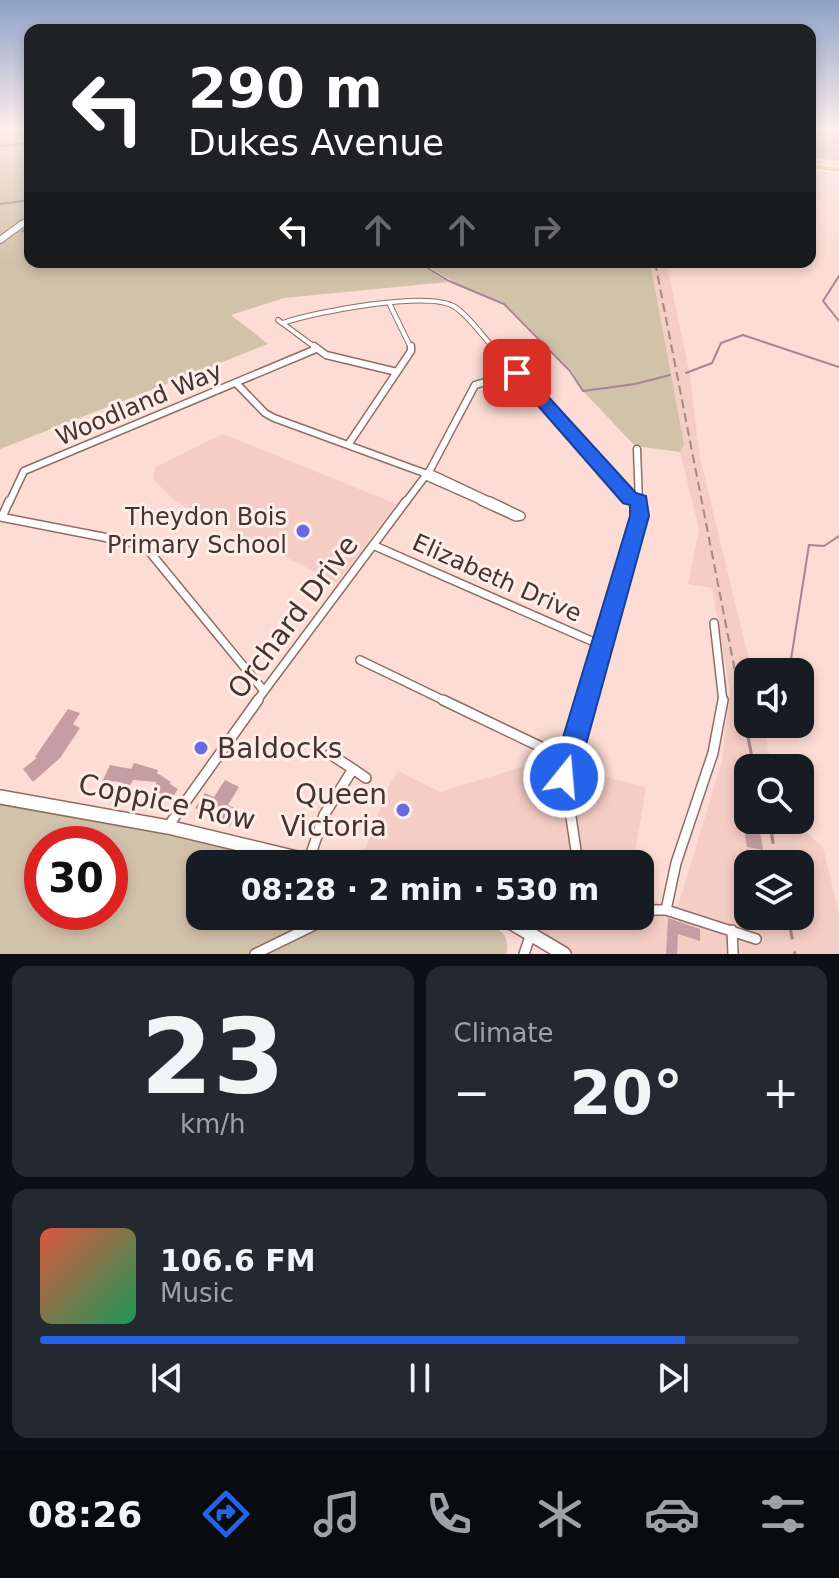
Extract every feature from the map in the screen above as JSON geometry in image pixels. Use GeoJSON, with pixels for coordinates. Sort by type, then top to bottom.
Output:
{"type":"FeatureCollection","features":[{"type":"Feature","properties":{"kind":"main road","name":"Coppice Row"},"geometry":{"type":"LineString","coordinates":[[0,797],[168,827],[265,850]]}},
{"type":"Feature","properties":{"kind":"main road"},"geometry":{"type":"LineString","coordinates":[[527,930],[564,954]]}},
{"type":"Feature","properties":{"kind":"street"},"geometry":{"type":"LineString","coordinates":[[0,240],[24,222]]}},
{"type":"Feature","properties":{"kind":"street"},"geometry":{"type":"LineString","coordinates":[[348,445],[411,351],[411,344],[390,305]]}},
{"type":"Feature","properties":{"kind":"street"},"geometry":{"type":"LineString","coordinates":[[397,372],[326,355],[280,322],[313,312],[390,305],[454,306],[630,498],[639,500]]}},
{"type":"Feature","properties":{"kind":"street","name":"Woodland Way"},"geometry":{"type":"LineString","coordinates":[[1,517],[24,471],[316,349]]}},
{"type":"Feature","properties":{"kind":"street","name":"Orchard Drive"},"geometry":{"type":"LineString","coordinates":[[168,827],[264,691],[427,474],[475,385],[517,373]]}},
{"type":"Feature","properties":{"kind":"street"},"geometry":{"type":"LineString","coordinates":[[236,383],[265,413],[427,474],[521,516],[512,516],[427,474]]}},
{"type":"Feature","properties":{"kind":"street"},"geometry":{"type":"LineString","coordinates":[[576,850],[564,777],[640,516],[637,449]]}},
{"type":"Feature","properties":{"kind":"street"},"geometry":{"type":"LineString","coordinates":[[1,517],[144,545],[264,691]]}},
{"type":"Feature","properties":{"kind":"street","name":"Elizabeth Drive"},"geometry":{"type":"LineString","coordinates":[[375,546],[603,646]]}},
{"type":"Feature","properties":{"kind":"street"},"geometry":{"type":"LineString","coordinates":[[666,910],[676,863],[713,753],[723,703],[714,623]]}},
{"type":"Feature","properties":{"kind":"street"},"geometry":{"type":"LineString","coordinates":[[360,660],[568,760]]}},
{"type":"Feature","properties":{"kind":"street"},"geometry":{"type":"LineString","coordinates":[[330,754],[366,778]]}},
{"type":"Feature","properties":{"kind":"street"},"geometry":{"type":"LineString","coordinates":[[318,850],[324,815],[353,769]]}},
{"type":"Feature","properties":{"kind":"street"},"geometry":{"type":"LineString","coordinates":[[654,910],[666,910],[756,939]]}},
{"type":"Feature","properties":{"kind":"street"},"geometry":{"type":"LineString","coordinates":[[255,954],[304,930]]}},
{"type":"Feature","properties":{"kind":"street"},"geometry":{"type":"LineString","coordinates":[[732,930],[733,954]]}},
{"type":"Feature","properties":{"kind":"street"},"geometry":{"type":"LineString","coordinates":[[524,954],[531,932]]}},
{"type":"Feature","properties":{"kind":"shaded area"},"geometry":{"type":"Polygon","coordinates":[[[0,175],[24,175],[24,268],[426,268],[448,282],[284,298],[231,315],[268,344],[0,449],[0,175]]]}},
{"type":"Feature","properties":{"kind":"shaded area"},"geometry":{"type":"Polygon","coordinates":[[[431,268],[651,268],[684,444],[680,452],[635,446],[581,389],[572,371],[503,302],[456,283],[431,268]]]}},
{"type":"Feature","properties":{"kind":"shaded area"},"geometry":{"type":"Polygon","coordinates":[[[651,268],[667,268],[689,370],[700,458],[749,658],[734,658],[734,738],[766,738],[769,754],[734,754],[734,834],[808,834],[823,847],[839,914],[839,954],[564,954],[524,930],[654,930],[654,901],[678,906],[722,761],[730,691],[712,588],[688,584],[699,529],[680,452],[684,444],[651,268]]]}},
{"type":"Feature","properties":{"kind":"shaded area","name":"Theydon Bois Primary School"},"geometry":{"type":"Polygon","coordinates":[[[223,434],[396,504],[337,583],[176,502],[153,479],[155,467],[223,434]]]}},
{"type":"Feature","properties":{"kind":"shaded area"},"geometry":{"type":"Polygon","coordinates":[[[542,761],[646,787],[635,850],[364,850],[389,786],[398,771],[440,792],[542,761]]]}},
{"type":"Feature","properties":{"kind":"shaded area"},"geometry":{"type":"Polygon","coordinates":[[[0,803],[149,828],[239,850],[186,850],[186,930],[499,930],[505,937],[506,954],[0,954],[0,803]]]}},
{"type":"Feature","properties":{"kind":"building"},"geometry":{"type":"Polygon","coordinates":[[[68,709],[80,713],[73,724],[80,728],[60,758],[33,782],[23,769],[37,758],[68,709]]]}},
{"type":"Feature","properties":{"kind":"building"},"geometry":{"type":"Polygon","coordinates":[[[134,763],[158,770],[157,773],[178,789],[170,801],[153,788],[157,782],[133,780],[129,788],[122,787],[124,783],[113,781],[110,786],[101,784],[110,765],[131,769],[134,763]]]}},
{"type":"Feature","properties":{"kind":"building"},"geometry":{"type":"Polygon","coordinates":[[[225,780],[239,787],[228,805],[239,810],[230,826],[195,808],[205,793],[214,797],[225,780]]]}},
{"type":"Feature","properties":{"kind":"building"},"geometry":{"type":"Polygon","coordinates":[[[745,834],[761,834],[763,850],[747,847],[745,834]]]}},
{"type":"Feature","properties":{"kind":"building"},"geometry":{"type":"Polygon","coordinates":[[[668,918],[700,929],[700,941],[678,934],[677,954],[666,954],[668,918]]]}},
{"type":"Feature","properties":{"kind":"waterway"},"geometry":{"type":"LineString","coordinates":[[0,204],[24,201]]}},
{"type":"Feature","properties":{"kind":"waterway"},"geometry":{"type":"LineString","coordinates":[[428,268],[449,281],[504,304],[570,371],[583,391],[635,384],[670,375]]}},
{"type":"Feature","properties":{"kind":"waterway"},"geometry":{"type":"LineString","coordinates":[[839,276],[823,301],[839,321]]}},
{"type":"Feature","properties":{"kind":"waterway"},"geometry":{"type":"LineString","coordinates":[[686,373],[712,363],[721,343],[743,335],[839,367]]}},
{"type":"Feature","properties":{"kind":"waterway"},"geometry":{"type":"LineString","coordinates":[[791,658],[809,545],[824,546],[839,536]]}},
{"type":"Feature","properties":{"kind":"railway"},"geometry":{"type":"LineString","coordinates":[[656,268],[734,666]]}},
{"type":"Feature","properties":{"kind":"railway"},"geometry":{"type":"LineString","coordinates":[[748,738],[751,754]]}},
{"type":"Feature","properties":{"kind":"railway"},"geometry":{"type":"LineString","coordinates":[[772,834],[774,850]]}},
{"type":"Feature","properties":{"kind":"railway"},"geometry":{"type":"LineString","coordinates":[[791,930],[795,954]]}},
{"type":"Feature","properties":{"kind":"place","name":"Theydon Bois Primary School"},"geometry":{"type":"Point","coordinates":[303,531]}},
{"type":"Feature","properties":{"kind":"place","name":"Baldocks"},"geometry":{"type":"Point","coordinates":[201,748]}},
{"type":"Feature","properties":{"kind":"place","name":"Queen Victoria"},"geometry":{"type":"Point","coordinates":[403,810]}},
{"type":"Feature","properties":{"kind":"route"},"geometry":{"type":"LineString","coordinates":[[517,373],[630,498],[639,500],[640,516],[564,777]]}}]}
